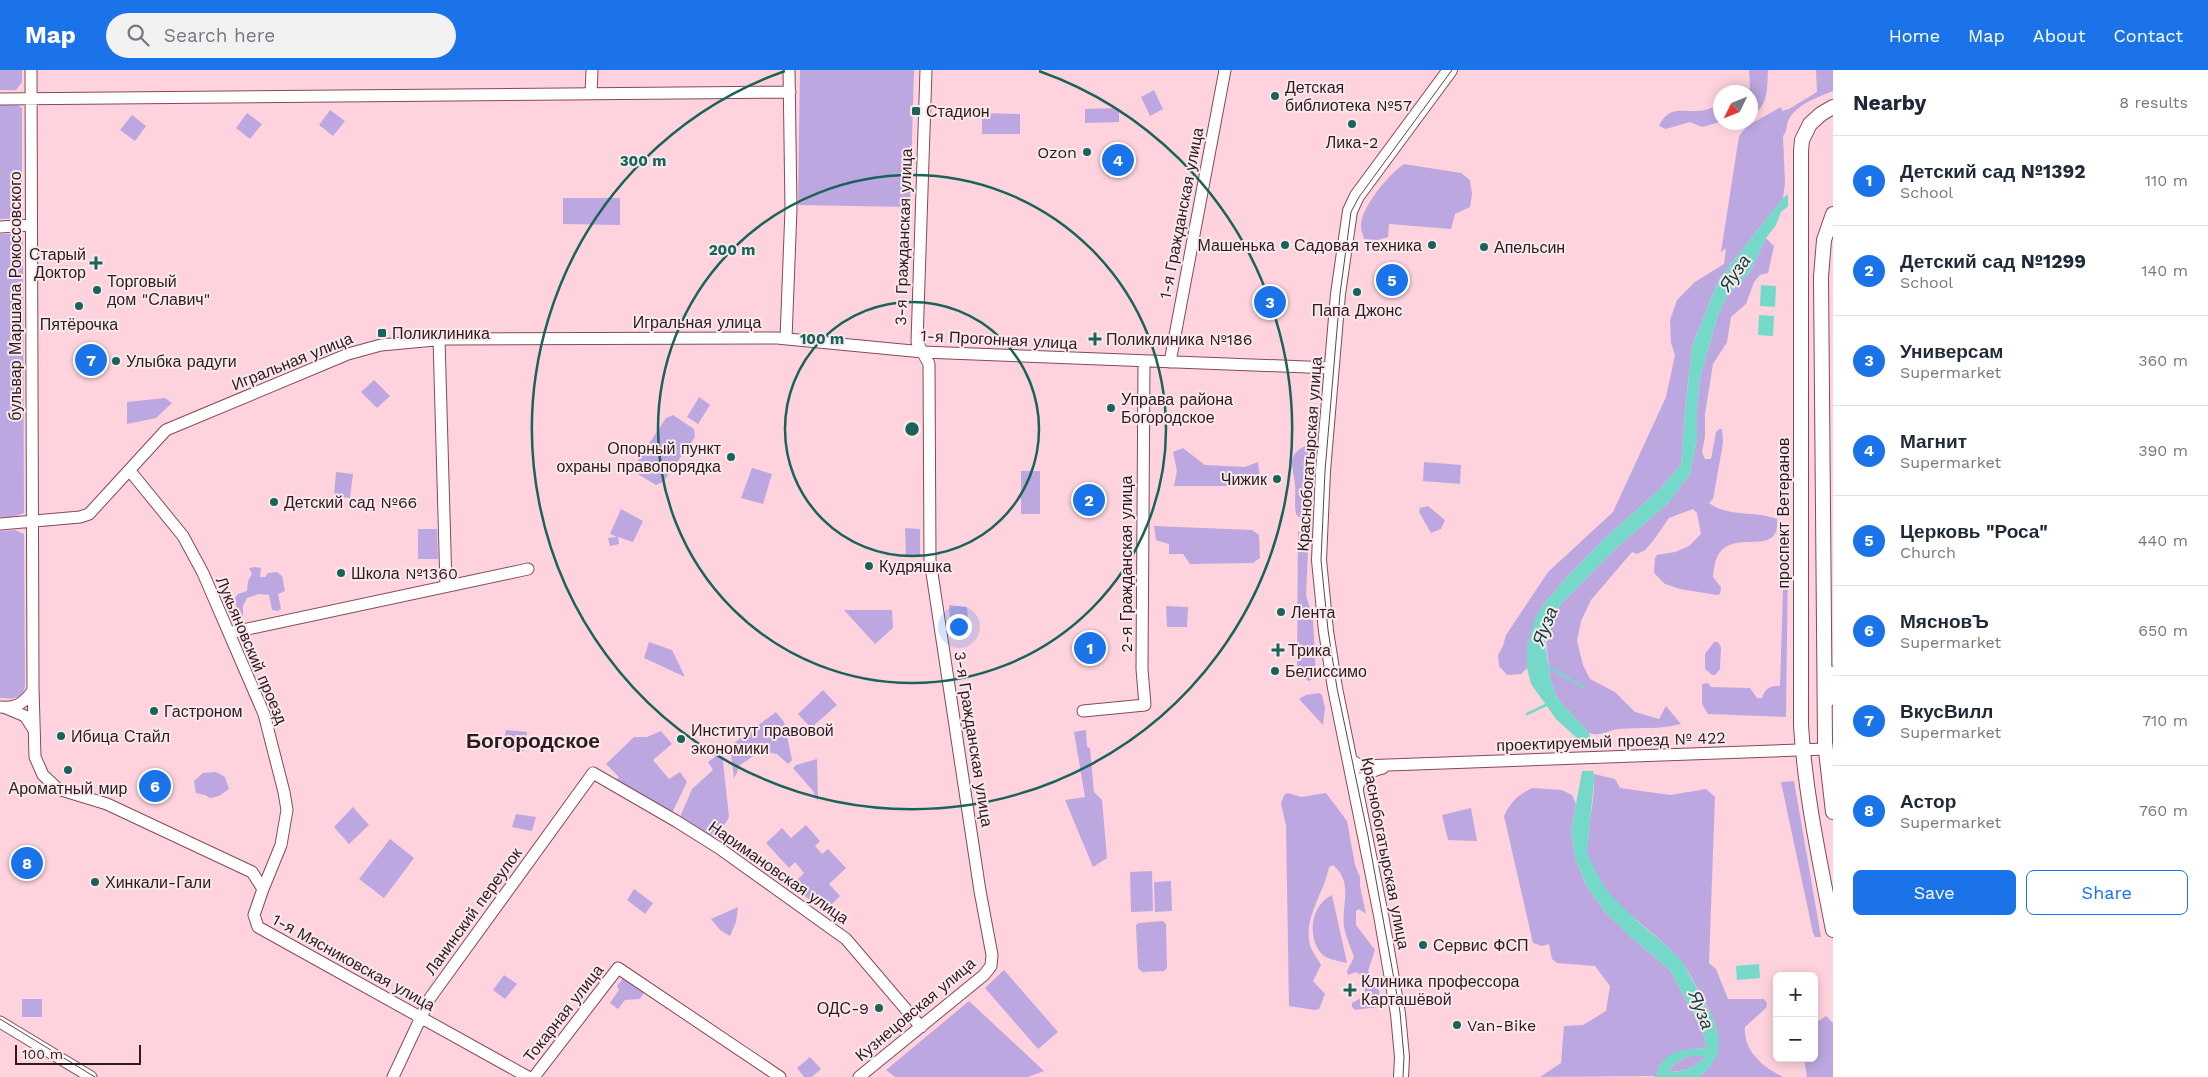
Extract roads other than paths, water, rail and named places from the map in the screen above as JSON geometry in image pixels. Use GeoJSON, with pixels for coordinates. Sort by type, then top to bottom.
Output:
{"type":"FeatureCollection","features":[{"type":"Feature","properties":{"kind":"main road","name":"Краснобогатырская улица"},"geometry":{"type":"LineString","coordinates":[[1401,1077],[1402,1057],[1397,1011],[1357,789],[1335,688],[1325,622],[1319,560],[1321,500],[1331,368],[1343,252],[1350,212],[1357,196],[1450,70]]}},
{"type":"Feature","properties":{"kind":"main road","name":"проспект Ветеранов"},"geometry":{"type":"LineString","coordinates":[[1833,107],[1817,117],[1807,128],[1802,143],[1800,233],[1802,750],[1833,930]]}},
{"type":"Feature","properties":{"kind":"main road"},"geometry":{"type":"LineString","coordinates":[[1833,214],[1824,240],[1820,277],[1825,745],[1833,812]]}},
{"type":"Feature","properties":{"kind":"street","name":"бульвар Маршала Рокоссовского"},"geometry":{"type":"LineString","coordinates":[[31,70],[33,690]]}},
{"type":"Feature","properties":{"kind":"street"},"geometry":{"type":"LineString","coordinates":[[591,94],[592,70]]}},
{"type":"Feature","properties":{"kind":"street"},"geometry":{"type":"LineString","coordinates":[[786,339],[791,209],[789,70]]}},
{"type":"Feature","properties":{"kind":"street","name":"3-я Гражданская улица"},"geometry":{"type":"LineString","coordinates":[[926,70],[916,342],[929,364],[930,560],[980,891],[992,955],[991,966]]}},
{"type":"Feature","properties":{"kind":"street","name":"1-я Гражданская улица"},"geometry":{"type":"LineString","coordinates":[[1170,362],[1225,70]]}},
{"type":"Feature","properties":{"kind":"street"},"geometry":{"type":"LineString","coordinates":[[0,99],[790,92]]}},
{"type":"Feature","properties":{"kind":"street"},"geometry":{"type":"LineString","coordinates":[[0,227],[31,225]]}},
{"type":"Feature","properties":{"kind":"street"},"geometry":{"type":"LineString","coordinates":[[440,339],[446,586]]}},
{"type":"Feature","properties":{"kind":"street","name":"Игральная улица"},"geometry":{"type":"LineString","coordinates":[[32,521],[80,517],[89,514],[166,430],[348,354],[381,346],[440,339],[786,339]]}},
{"type":"Feature","properties":{"kind":"street","name":"1-я Прогонная улица"},"geometry":{"type":"LineString","coordinates":[[786,339],[923,352],[1331,368]]}},
{"type":"Feature","properties":{"kind":"street","name":"2-я Гражданская улица"},"geometry":{"type":"LineString","coordinates":[[1083,711],[1145,706],[1142,669],[1144,362]]}},
{"type":"Feature","properties":{"kind":"street","name":"Лукьяновский проезд"},"geometry":{"type":"LineString","coordinates":[[130,471],[183,536],[229,633],[264,714],[287,810],[283,838],[263,889]]}},
{"type":"Feature","properties":{"kind":"street"},"geometry":{"type":"LineString","coordinates":[[0,524],[32,521]]}},
{"type":"Feature","properties":{"kind":"street"},"geometry":{"type":"LineString","coordinates":[[229,633],[528,569]]}},
{"type":"Feature","properties":{"kind":"street"},"geometry":{"type":"LineString","coordinates":[[1824,609],[1833,639]]}},
{"type":"Feature","properties":{"kind":"street"},"geometry":{"type":"LineString","coordinates":[[1825,745],[1833,672]]}},
{"type":"Feature","properties":{"kind":"street"},"geometry":{"type":"LineString","coordinates":[[3,708],[21,704],[33,690]]}},
{"type":"Feature","properties":{"kind":"street"},"geometry":{"type":"LineString","coordinates":[[33,690],[35,757],[43,775],[58,789],[107,804],[252,872],[263,889]]}},
{"type":"Feature","properties":{"kind":"street"},"geometry":{"type":"LineString","coordinates":[[3,708],[25,716],[34,730]]}},
{"type":"Feature","properties":{"kind":"street","name":"проектируемый проезд № 422"},"geometry":{"type":"LineString","coordinates":[[1350,760],[1361,766],[1802,750],[1825,745]]}},
{"type":"Feature","properties":{"kind":"street","name":"проектируемый проезд № 422"},"geometry":{"type":"LineString","coordinates":[[1357,789],[1363,777],[1373,771],[1399,764]]}},
{"type":"Feature","properties":{"kind":"street","name":"Ланинский переулок"},"geometry":{"type":"LineString","coordinates":[[393,1077],[430,998],[593,773]]}},
{"type":"Feature","properties":{"kind":"street","name":"Наримановская улица"},"geometry":{"type":"LineString","coordinates":[[593,773],[719,848],[846,939],[921,1028]]}},
{"type":"Feature","properties":{"kind":"street","name":"1-я Мясниковская улица"},"geometry":{"type":"LineString","coordinates":[[263,889],[254,916],[258,927],[528,1077]]}},
{"type":"Feature","properties":{"kind":"street","name":"Кузнецовская улица"},"geometry":{"type":"LineString","coordinates":[[859,1077],[921,1028],[984,975],[991,966]]}},
{"type":"Feature","properties":{"kind":"street","name":"Токарная улица"},"geometry":{"type":"LineString","coordinates":[[534,1077],[618,968],[780,1077]]}},
{"type":"Feature","properties":{"kind":"street"},"geometry":{"type":"LineString","coordinates":[[0,1022],[92,1077]]}},
{"type":"Feature","properties":{"kind":"water","name":"Яуза"},"geometry":{"type":"Polygon","coordinates":[[[1833,159],[1833,171],[1781,212],[1776,225],[1766,238],[1750,272],[1728,295],[1718,315],[1700,378],[1697,439],[1690,474],[1668,503],[1615,549],[1560,605],[1550,619],[1545,641],[1550,678],[1557,698],[1589,733],[1592,746],[1594,781],[1587,852],[1607,891],[1682,961],[1713,1018],[1719,1037],[1718,1053],[1711,1066],[1699,1077],[1654,1077],[1661,1063],[1676,1052],[1706,1048],[1703,1031],[1669,969],[1633,939],[1604,911],[1586,885],[1575,858],[1571,831],[1583,766],[1583,753],[1580,741],[1556,719],[1531,684],[1527,668],[1527,646],[1535,619],[1543,605],[1606,537],[1662,487],[1681,464],[1692,346],[1719,279],[1783,198],[1833,159]],[[1690,1056],[1683,1059],[1675,1064],[1669,1072],[1689,1069],[1698,1064],[1705,1056],[1690,1056]]]}},
{"type":"Feature","properties":{"kind":"water"},"geometry":{"type":"Polygon","coordinates":[[[1761,285],[1776,286],[1775,307],[1760,306],[1761,285]]]}},
{"type":"Feature","properties":{"kind":"water"},"geometry":{"type":"Polygon","coordinates":[[[1759,315],[1774,316],[1773,336],[1758,335],[1759,315]]]}},
{"type":"Feature","properties":{"kind":"water"},"geometry":{"type":"Polygon","coordinates":[[[1759,964],[1760,978],[1737,980],[1736,966],[1759,964]]]}},
{"type":"Feature","properties":{"kind":"waterway"},"geometry":{"type":"LineString","coordinates":[[1547,666],[1585,688]]}},
{"type":"Feature","properties":{"kind":"waterway"},"geometry":{"type":"LineString","coordinates":[[1527,714],[1548,704]]}},
{"type":"Feature","properties":{"kind":"tram line"},"geometry":{"type":"LineString","coordinates":[[1403,1077],[1404,1057],[1400,1012],[1368,836],[1337,688],[1328,630],[1321,560],[1325,471],[1340,294],[1351,212],[1359,197],[1452,70]]}},
{"type":"Feature","properties":{"kind":"tram line"},"geometry":{"type":"LineString","coordinates":[[0,1019],[95,1077]]}},
{"type":"Feature","properties":{"kind":"place","name":"Детская библиотека №57"},"geometry":{"type":"Point","coordinates":[1275,96]}},
{"type":"Feature","properties":{"kind":"place","name":"Стадион"},"geometry":{"type":"Point","coordinates":[916,111]}},
{"type":"Feature","properties":{"kind":"place","name":"Лика-2"},"geometry":{"type":"Point","coordinates":[1352,124]}},
{"type":"Feature","properties":{"kind":"place","name":"Ozon"},"geometry":{"type":"Point","coordinates":[1087,152]}},
{"type":"Feature","properties":{"kind":"place","name":"Магнит"},"geometry":{"type":"Point","coordinates":[1118,160]}},
{"type":"Feature","properties":{"kind":"place","name":"Машенька"},"geometry":{"type":"Point","coordinates":[1285,245]}},
{"type":"Feature","properties":{"kind":"place","name":"Садовая техника"},"geometry":{"type":"Point","coordinates":[1432,245]}},
{"type":"Feature","properties":{"kind":"place","name":"Апельсин"},"geometry":{"type":"Point","coordinates":[1484,247]}},
{"type":"Feature","properties":{"kind":"place","name":"Старый Доктор"},"geometry":{"type":"Point","coordinates":[96,263]}},
{"type":"Feature","properties":{"kind":"place","name":"Церковь \"Роса\""},"geometry":{"type":"Point","coordinates":[1392,280]}},
{"type":"Feature","properties":{"kind":"place","name":"Торговый дом \"Славич\""},"geometry":{"type":"Point","coordinates":[97,290]}},
{"type":"Feature","properties":{"kind":"place","name":"Папа Джонс"},"geometry":{"type":"Point","coordinates":[1357,292]}},
{"type":"Feature","properties":{"kind":"place","name":"Универсам"},"geometry":{"type":"Point","coordinates":[1270,302]}},
{"type":"Feature","properties":{"kind":"place","name":"Пятёрочка"},"geometry":{"type":"Point","coordinates":[79,306]}},
{"type":"Feature","properties":{"kind":"place","name":"Поликлиника"},"geometry":{"type":"Point","coordinates":[382,333]}},
{"type":"Feature","properties":{"kind":"place","name":"Поликлиника №186"},"geometry":{"type":"Point","coordinates":[1095,339]}},
{"type":"Feature","properties":{"kind":"place","name":"ВкусВилл"},"geometry":{"type":"Point","coordinates":[91,360]}},
{"type":"Feature","properties":{"kind":"place","name":"Улыбка радуги"},"geometry":{"type":"Point","coordinates":[116,361]}},
{"type":"Feature","properties":{"kind":"place","name":"Управа района Богородское"},"geometry":{"type":"Point","coordinates":[1111,408]}},
{"type":"Feature","properties":{"kind":"place","name":"Опорный пункт охраны правопорядка"},"geometry":{"type":"Point","coordinates":[731,457]}},
{"type":"Feature","properties":{"kind":"place","name":"Чижик"},"geometry":{"type":"Point","coordinates":[1277,479]}},
{"type":"Feature","properties":{"kind":"place","name":"Детский сад №1299"},"geometry":{"type":"Point","coordinates":[1089,500]}},
{"type":"Feature","properties":{"kind":"place","name":"Детский сад №66"},"geometry":{"type":"Point","coordinates":[274,502]}},
{"type":"Feature","properties":{"kind":"place","name":"Кудряшка"},"geometry":{"type":"Point","coordinates":[869,566]}},
{"type":"Feature","properties":{"kind":"place","name":"Школа №1360"},"geometry":{"type":"Point","coordinates":[341,573]}},
{"type":"Feature","properties":{"kind":"place","name":"Лента"},"geometry":{"type":"Point","coordinates":[1281,612]}},
{"type":"Feature","properties":{"kind":"place","name":"Детский сад №1392"},"geometry":{"type":"Point","coordinates":[1090,648]}},
{"type":"Feature","properties":{"kind":"place","name":"Трика"},"geometry":{"type":"Point","coordinates":[1278,650]}},
{"type":"Feature","properties":{"kind":"place","name":"Белиссимо"},"geometry":{"type":"Point","coordinates":[1275,671]}},
{"type":"Feature","properties":{"kind":"place","name":"Гастроном"},"geometry":{"type":"Point","coordinates":[154,711]}},
{"type":"Feature","properties":{"kind":"place","name":"Ибица Стайл"},"geometry":{"type":"Point","coordinates":[61,736]}},
{"type":"Feature","properties":{"kind":"place","name":"Институт правовой экономики"},"geometry":{"type":"Point","coordinates":[681,739]}},
{"type":"Feature","properties":{"kind":"place","name":"Ароматный мир"},"geometry":{"type":"Point","coordinates":[68,770]}},
{"type":"Feature","properties":{"kind":"place","name":"МясновЪ"},"geometry":{"type":"Point","coordinates":[155,786]}},
{"type":"Feature","properties":{"kind":"place","name":"Астор"},"geometry":{"type":"Point","coordinates":[27,863]}},
{"type":"Feature","properties":{"kind":"place","name":"Хинкали-Гали"},"geometry":{"type":"Point","coordinates":[95,882]}},
{"type":"Feature","properties":{"kind":"place","name":"Сервис ФСП"},"geometry":{"type":"Point","coordinates":[1423,945]}},
{"type":"Feature","properties":{"kind":"place","name":"Клиника профессора Карташёвой"},"geometry":{"type":"Point","coordinates":[1350,990]}},
{"type":"Feature","properties":{"kind":"place","name":"ОДС-9"},"geometry":{"type":"Point","coordinates":[879,1008]}},
{"type":"Feature","properties":{"kind":"place","name":"Van-Bike"},"geometry":{"type":"Point","coordinates":[1457,1025]}},
{"type":"Feature","properties":{"kind":"district","name":"Богородское"},"geometry":{"type":"Point","coordinates":[533,741]}}]}
